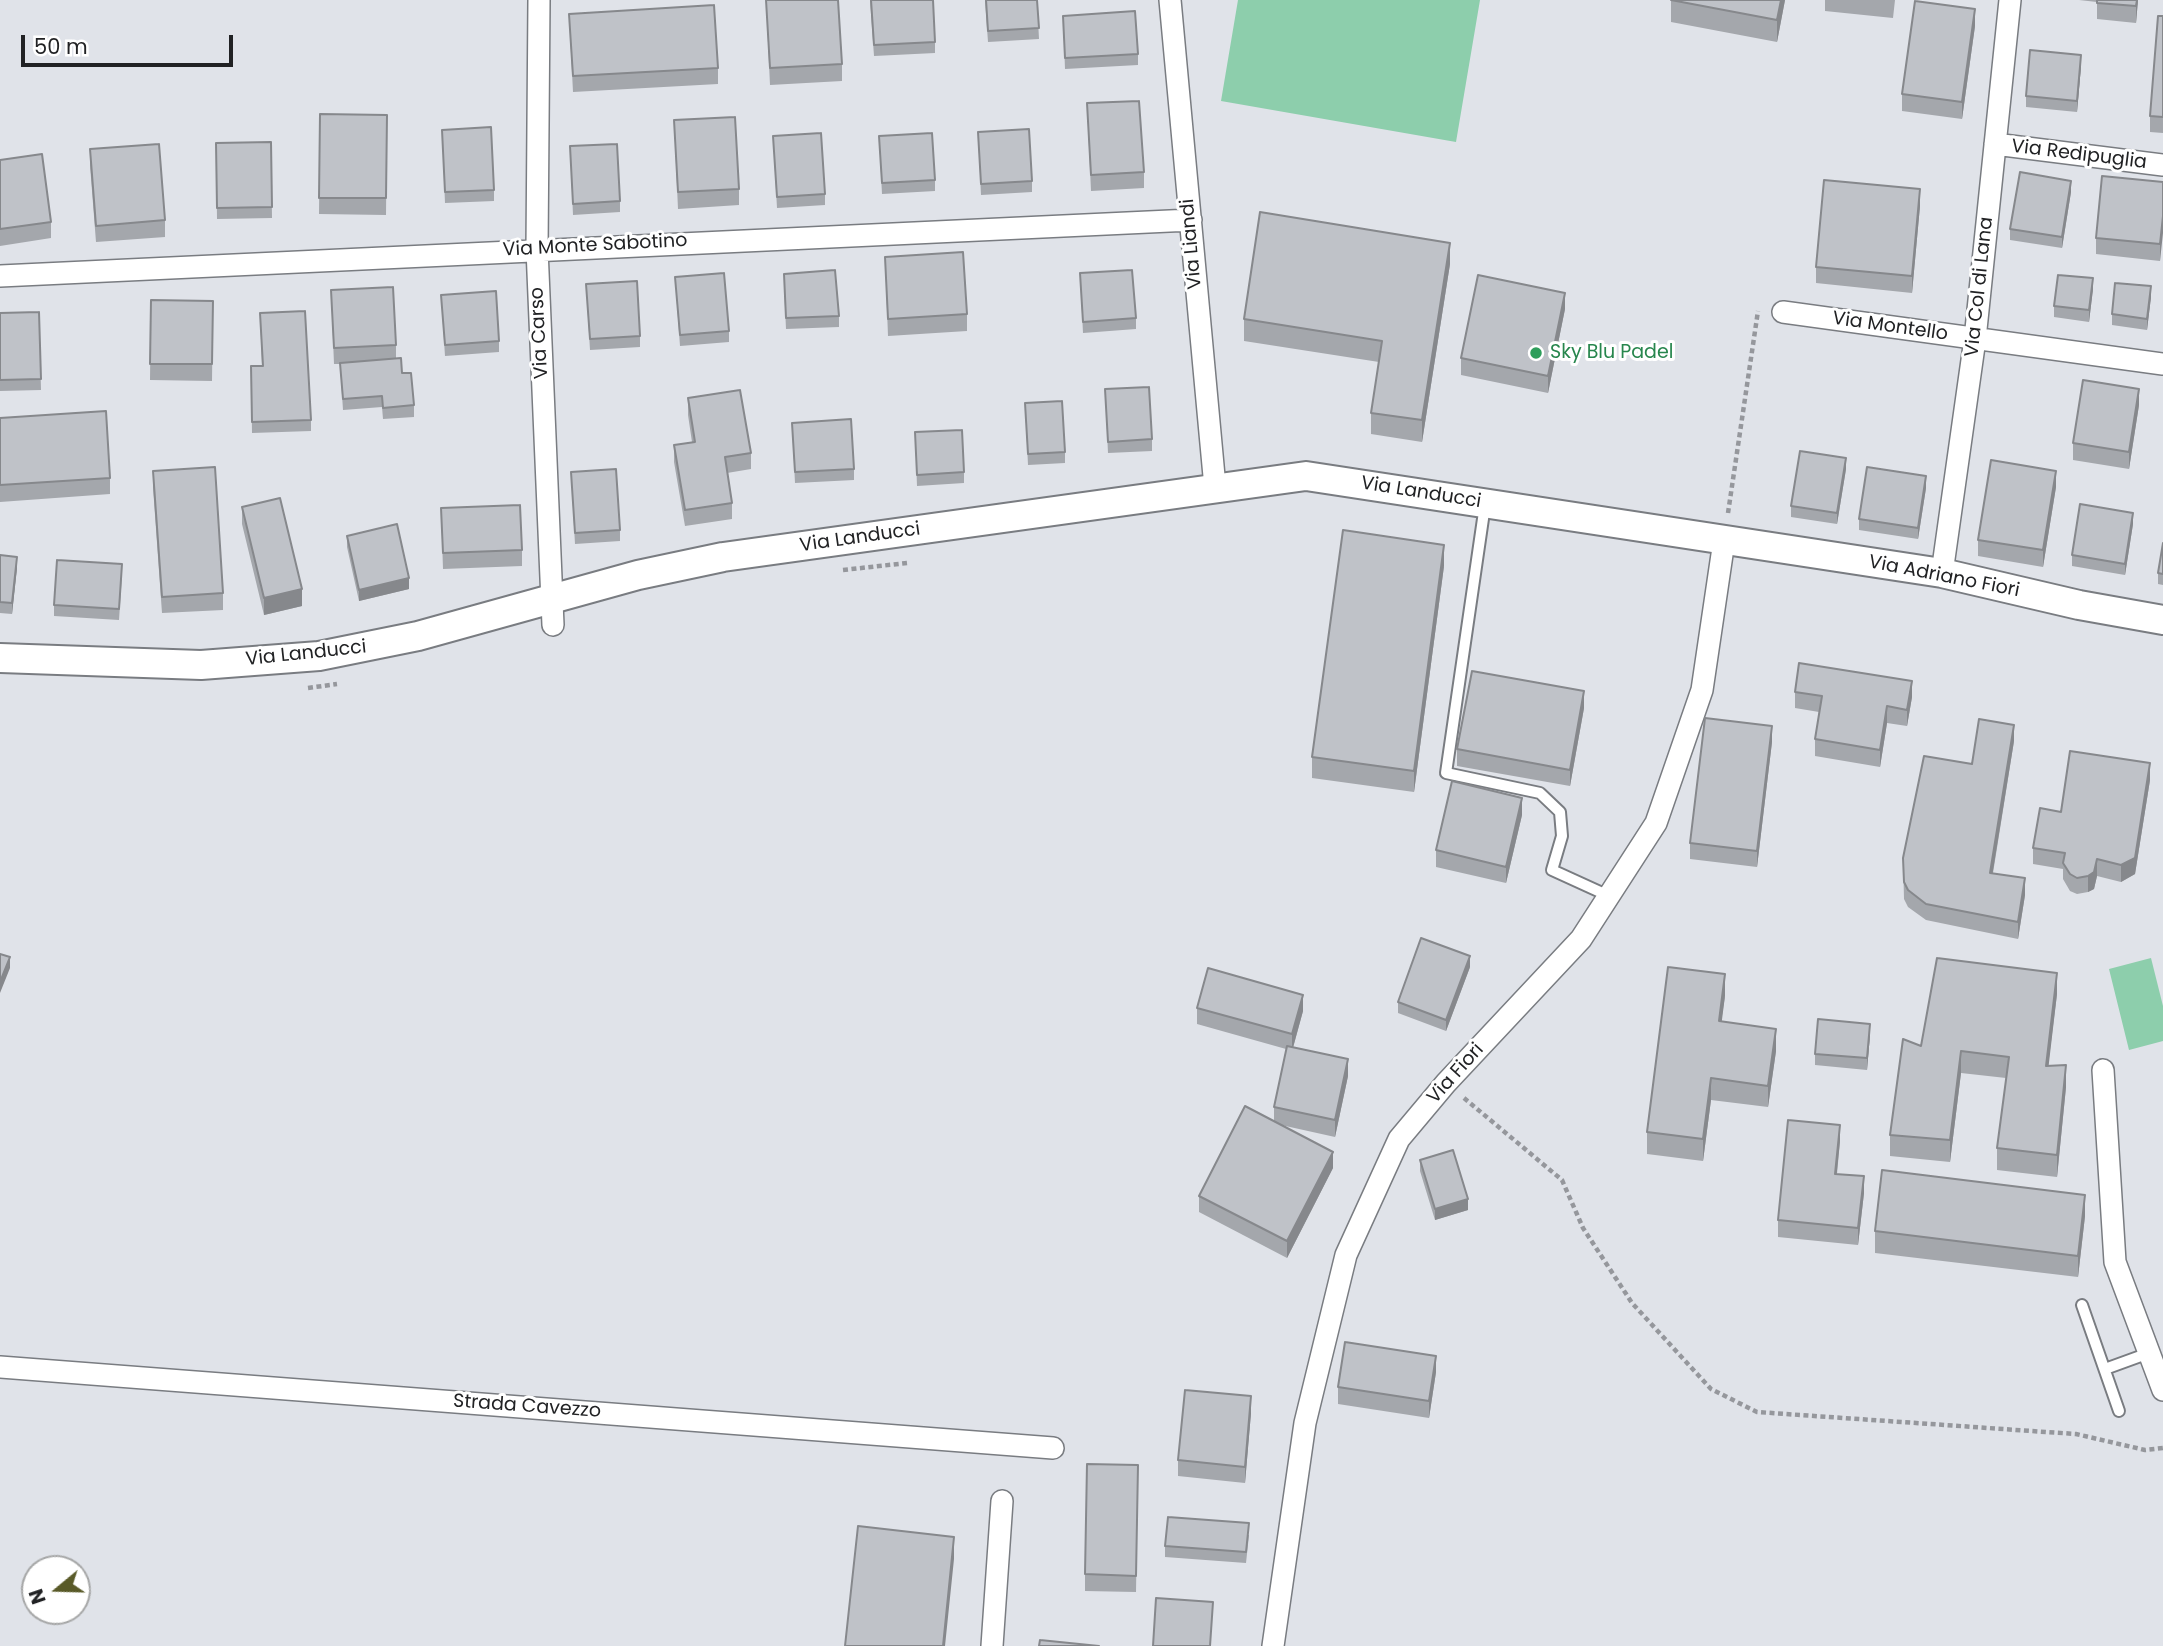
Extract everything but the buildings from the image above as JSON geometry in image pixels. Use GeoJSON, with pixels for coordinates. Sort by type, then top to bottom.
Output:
{"type":"FeatureCollection","features":[{"type":"Feature","properties":{"kind":"street","name":"Via Carso"},"geometry":{"type":"LineString","coordinates":[[539,0],[537,249],[553,612]]}},
{"type":"Feature","properties":{"kind":"street","name":"Via Liandi"},"geometry":{"type":"LineString","coordinates":[[1170,0],[1215,487]]}},
{"type":"Feature","properties":{"kind":"street","name":"Via Col di Lana"},"geometry":{"type":"LineString","coordinates":[[1942,573],[1975,339],[2010,0]]}},
{"type":"Feature","properties":{"kind":"street","name":"Via Redipuglia"},"geometry":{"type":"LineString","coordinates":[[1995,144],[2163,165]]}},
{"type":"Feature","properties":{"kind":"street","name":"Via Monte Sabotino"},"geometry":{"type":"LineString","coordinates":[[0,276],[1191,220]]}},
{"type":"Feature","properties":{"kind":"street","name":"Via Montello"},"geometry":{"type":"LineString","coordinates":[[1783,313],[2163,364]]}},
{"type":"Feature","properties":{"kind":"street","name":"Via Landucci"},"geometry":{"type":"LineString","coordinates":[[0,658],[201,665],[319,656],[553,612],[638,575],[723,557],[1306,476],[1724,541]]}},
{"type":"Feature","properties":{"kind":"street","name":"Via Adriano Fiori"},"geometry":{"type":"LineString","coordinates":[[1724,541],[1942,573],[2079,605],[2163,620]]}},
{"type":"Feature","properties":{"kind":"street","name":"Via Fiori"},"geometry":{"type":"LineString","coordinates":[[1273,1646],[1305,1423],[1346,1255],[1399,1139],[1446,1083],[1581,939],[1656,823],[1702,690],[1724,541]]}},
{"type":"Feature","properties":{"kind":"street"},"geometry":{"type":"LineString","coordinates":[[2103,1070],[2115,1262],[2163,1390]]}},
{"type":"Feature","properties":{"kind":"street","name":"Strada Cavezzo"},"geometry":{"type":"LineString","coordinates":[[0,1367],[1053,1448]]}},
{"type":"Feature","properties":{"kind":"street"},"geometry":{"type":"LineString","coordinates":[[992,1646],[1002,1501]]}},
{"type":"Feature","properties":{"kind":"lane"},"geometry":{"type":"LineString","coordinates":[[1486,503],[1446,773],[1540,793],[1560,812],[1562,836],[1552,870],[1609,896]]}},
{"type":"Feature","properties":{"kind":"lane"},"geometry":{"type":"LineString","coordinates":[[2082,1305],[2119,1410]]}},
{"type":"Feature","properties":{"kind":"lane"},"geometry":{"type":"LineString","coordinates":[[2105,1368],[2149,1353]]}},
{"type":"Feature","properties":{"kind":"path"},"geometry":{"type":"LineString","coordinates":[[1724,541],[1757,311],[1783,313]]}},
{"type":"Feature","properties":{"kind":"path"},"geometry":{"type":"LineString","coordinates":[[831,567],[850,572],[916,561]]}},
{"type":"Feature","properties":{"kind":"path"},"geometry":{"type":"LineString","coordinates":[[296,688],[323,687],[351,680]]}},
{"type":"Feature","properties":{"kind":"path"},"geometry":{"type":"LineString","coordinates":[[1446,1083],[1562,1180],[1583,1228],[1632,1303],[1711,1389],[1756,1412],[2076,1434],[2145,1450],[2163,1448]]}},
{"type":"Feature","properties":{"kind":"green space"},"geometry":{"type":"Polygon","coordinates":[[[1238,0],[1480,0],[1456,142],[1221,101],[1238,0]]]}},
{"type":"Feature","properties":{"kind":"green space"},"geometry":{"type":"Polygon","coordinates":[[[2151,958],[2163,1006],[2163,1041],[2129,1050],[2109,969],[2151,958]]]}},
{"type":"Feature","properties":{"kind":"place","name":"Sky Blu Padel"},"geometry":{"type":"Point","coordinates":[1536,353]}}]}
